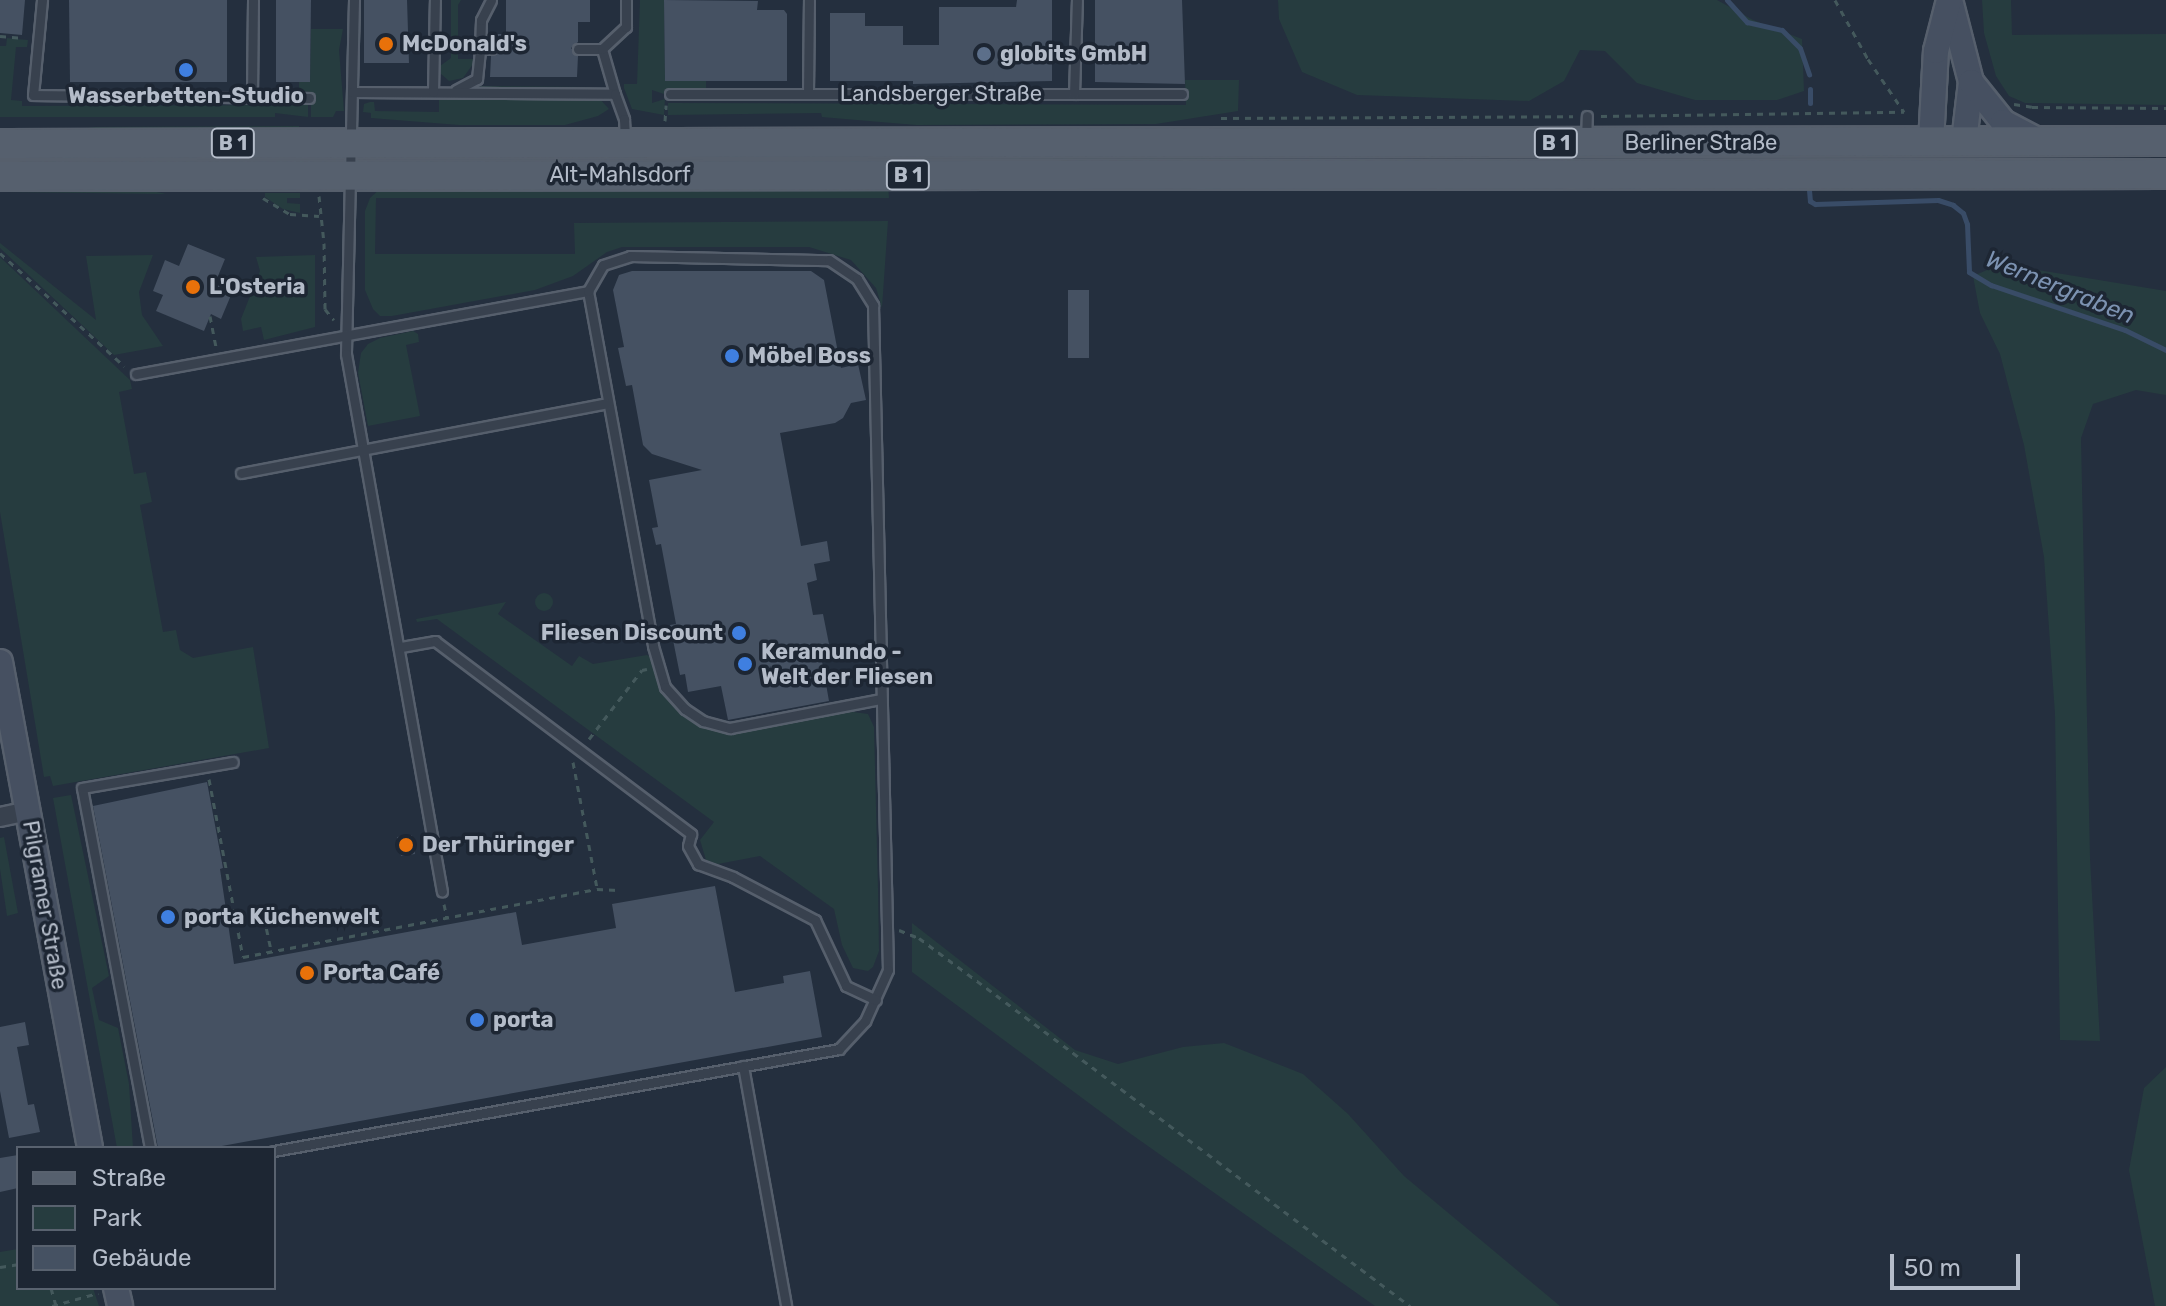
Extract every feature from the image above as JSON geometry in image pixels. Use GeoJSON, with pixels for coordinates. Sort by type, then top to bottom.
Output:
{"type":"FeatureCollection","features":[{"type":"Feature","properties":{"kind":"main road","name":"Berliner Straße"},"geometry":{"type":"LineString","coordinates":[[1235,143],[1586,129],[1931,142],[2166,141]]}},
{"type":"Feature","properties":{"kind":"main road","name":"Alt-Mahlsdorf"},"geometry":{"type":"LineString","coordinates":[[0,144],[619,148],[1235,143]]}},
{"type":"Feature","properties":{"kind":"main road","name":"Alt-Mahlsdorf"},"geometry":{"type":"LineString","coordinates":[[0,176],[348,175],[589,168],[1240,174]]}},
{"type":"Feature","properties":{"kind":"main road","name":"Berliner Straße"},"geometry":{"type":"LineString","coordinates":[[1240,174],[2166,174]]}},
{"type":"Feature","properties":{"kind":"street"},"geometry":{"type":"LineString","coordinates":[[1948,175],[1964,142],[1971,82],[1950,0]]}},
{"type":"Feature","properties":{"kind":"street"},"geometry":{"type":"LineString","coordinates":[[1948,175],[1931,142],[1936,51],[1950,0]]}},
{"type":"Feature","properties":{"kind":"street"},"geometry":{"type":"LineString","coordinates":[[1971,82],[2003,122],[2041,143]]}},
{"type":"Feature","properties":{"kind":"street","name":"Pilgramer Straße"},"geometry":{"type":"LineString","coordinates":[[0,662],[90,1146]]}},
{"type":"Feature","properties":{"kind":"street"},"geometry":{"type":"LineString","coordinates":[[0,817],[28,811]]}},
{"type":"Feature","properties":{"kind":"street"},"geometry":{"type":"LineString","coordinates":[[107,1291],[120,1306]]}},
{"type":"Feature","properties":{"kind":"lane"},"geometry":{"type":"LineString","coordinates":[[42,0],[33,95],[309,98]]}},
{"type":"Feature","properties":{"kind":"lane"},"geometry":{"type":"LineString","coordinates":[[252,96],[253,0]]}},
{"type":"Feature","properties":{"kind":"lane"},"geometry":{"type":"LineString","coordinates":[[357,0],[353,26],[348,175],[346,354],[361,450],[401,647],[442,892]]}},
{"type":"Feature","properties":{"kind":"lane"},"geometry":{"type":"LineString","coordinates":[[433,92],[435,0]]}},
{"type":"Feature","properties":{"kind":"lane"},"geometry":{"type":"LineString","coordinates":[[453,92],[477,79],[485,49],[481,20],[491,0]]}},
{"type":"Feature","properties":{"kind":"lane"},"geometry":{"type":"LineString","coordinates":[[578,49],[602,49],[626,27],[626,0]]}},
{"type":"Feature","properties":{"kind":"lane","name":"Landsberger Straße"},"geometry":{"type":"LineString","coordinates":[[808,93],[809,0]]}},
{"type":"Feature","properties":{"kind":"lane","name":"Landsberger Straße"},"geometry":{"type":"LineString","coordinates":[[1074,94],[1077,0]]}},
{"type":"Feature","properties":{"kind":"lane"},"geometry":{"type":"LineString","coordinates":[[602,49],[624,119],[619,148]]}},
{"type":"Feature","properties":{"kind":"lane"},"geometry":{"type":"LineString","coordinates":[[352,92],[615,94]]}},
{"type":"Feature","properties":{"kind":"lane","name":"Landsberger Straße"},"geometry":{"type":"LineString","coordinates":[[670,94],[1182,94]]}},
{"type":"Feature","properties":{"kind":"lane"},"geometry":{"type":"LineString","coordinates":[[276,1151],[839,1049],[865,1021],[888,970],[873,305],[857,279],[829,260],[630,256],[603,265],[588,291],[653,646],[665,687],[685,709],[703,721],[730,728],[881,699]]}},
{"type":"Feature","properties":{"kind":"lane"},"geometry":{"type":"LineString","coordinates":[[136,374],[588,291]]}},
{"type":"Feature","properties":{"kind":"lane"},"geometry":{"type":"LineString","coordinates":[[241,473],[607,403]]}},
{"type":"Feature","properties":{"kind":"lane"},"geometry":{"type":"LineString","coordinates":[[401,647],[435,641],[691,834],[688,846],[698,864],[733,877],[815,920],[846,986],[876,1000]]}},
{"type":"Feature","properties":{"kind":"lane"},"geometry":{"type":"LineString","coordinates":[[150,1146],[82,788],[233,762]]}},
{"type":"Feature","properties":{"kind":"lane"},"geometry":{"type":"LineString","coordinates":[[743,1066],[786,1306]]}},
{"type":"Feature","properties":{"kind":"path"},"geometry":{"type":"LineString","coordinates":[[1211,120],[1237,115],[1586,129],[1904,112],[1868,59],[1835,0]]}},
{"type":"Feature","properties":{"kind":"path"},"geometry":{"type":"LineString","coordinates":[[0,36],[38,39]]}},
{"type":"Feature","properties":{"kind":"path"},"geometry":{"type":"LineString","coordinates":[[2012,103],[2032,107],[2166,108]]}},
{"type":"Feature","properties":{"kind":"path"},"geometry":{"type":"LineString","coordinates":[[319,200],[326,311]]}},
{"type":"Feature","properties":{"kind":"path"},"geometry":{"type":"LineString","coordinates":[[0,253],[108,354],[136,374]]}},
{"type":"Feature","properties":{"kind":"path"},"geometry":{"type":"LineString","coordinates":[[210,316],[218,359]]}},
{"type":"Feature","properties":{"kind":"path"},"geometry":{"type":"LineString","coordinates":[[194,782],[210,779],[243,957],[597,889],[618,890]]}},
{"type":"Feature","properties":{"kind":"path"},"geometry":{"type":"LineString","coordinates":[[264,917],[271,951]]}},
{"type":"Feature","properties":{"kind":"path"},"geometry":{"type":"LineString","coordinates":[[887,929],[902,930],[919,938],[1410,1306]]}},
{"type":"Feature","properties":{"kind":"path"},"geometry":{"type":"LineString","coordinates":[[54,1305],[107,1291]]}},
{"type":"Feature","properties":{"kind":"green space"},"geometry":{"type":"Polygon","coordinates":[[[451,0],[461,0],[458,5],[458,59],[473,59],[473,64],[463,78],[449,81],[440,73],[440,66],[451,58],[451,0]]]}},
{"type":"Feature","properties":{"kind":"green space"},"geometry":{"type":"Polygon","coordinates":[[[640,0],[664,0],[665,81],[706,81],[706,89],[665,89],[664,94],[652,90],[652,103],[665,99],[664,115],[632,109],[624,88],[624,84],[637,84],[640,0]]]}},
{"type":"Feature","properties":{"kind":"green space"},"geometry":{"type":"Polygon","coordinates":[[[1278,0],[1717,0],[1753,20],[1802,39],[1804,91],[1777,100],[1695,100],[1637,83],[1605,51],[1580,50],[1564,81],[1529,101],[1357,95],[1302,72],[1279,19],[1278,0]]]}},
{"type":"Feature","properties":{"kind":"green space"},"geometry":{"type":"Polygon","coordinates":[[[1982,0],[2011,0],[2012,35],[2166,34],[2166,105],[2025,103],[2009,96],[1996,76],[1984,33],[1982,0]]]}},
{"type":"Feature","properties":{"kind":"green space"},"geometry":{"type":"Polygon","coordinates":[[[311,29],[343,29],[339,50],[344,111],[336,111],[333,117],[311,117],[311,92],[299,91],[299,82],[310,81],[311,29]]]}},
{"type":"Feature","properties":{"kind":"green space"},"geometry":{"type":"Polygon","coordinates":[[[7,38],[28,40],[27,47],[16,47],[11,100],[22,101],[22,106],[308,105],[308,117],[275,113],[275,117],[0,117],[0,46],[6,46],[7,38]]]}},
{"type":"Feature","properties":{"kind":"green space"},"geometry":{"type":"Polygon","coordinates":[[[1185,80],[1239,80],[1238,111],[1156,124],[916,125],[822,117],[821,113],[668,115],[668,103],[1186,105],[1185,80]]]}},
{"type":"Feature","properties":{"kind":"green space"},"geometry":{"type":"Polygon","coordinates":[[[481,86],[590,87],[595,88],[474,89],[481,86]]]}},
{"type":"Feature","properties":{"kind":"green space"},"geometry":{"type":"Polygon","coordinates":[[[454,96],[599,98],[609,109],[598,116],[565,125],[459,125],[371,118],[371,113],[363,112],[364,104],[374,102],[375,111],[439,112],[439,99],[454,96]]]}},
{"type":"Feature","properties":{"kind":"green space"},"geometry":{"type":"Polygon","coordinates":[[[299,126],[299,133],[144,134],[87,127],[299,126]]]}},
{"type":"Feature","properties":{"kind":"green space"},"geometry":{"type":"Polygon","coordinates":[[[140,152],[300,152],[300,166],[0,168],[0,160],[72,159],[140,152]]]}},
{"type":"Feature","properties":{"kind":"green space"},"geometry":{"type":"Polygon","coordinates":[[[1237,152],[1237,165],[631,161],[631,156],[1237,152]]]}},
{"type":"Feature","properties":{"kind":"green space"},"geometry":{"type":"Polygon","coordinates":[[[0,184],[125,185],[166,194],[7,192],[0,191],[0,184]]]}},
{"type":"Feature","properties":{"kind":"green space"},"geometry":{"type":"Polygon","coordinates":[[[888,184],[889,198],[376,198],[375,254],[575,254],[574,223],[888,221],[882,308],[876,288],[851,260],[809,247],[622,247],[607,252],[573,276],[535,290],[392,316],[380,316],[373,309],[365,290],[365,211],[370,198],[382,187],[888,184]]]}},
{"type":"Feature","properties":{"kind":"green space"},"geometry":{"type":"Polygon","coordinates":[[[265,193],[300,193],[300,198],[287,198],[287,203],[300,204],[300,213],[283,209],[265,197],[265,193]]]}},
{"type":"Feature","properties":{"kind":"green space"},"geometry":{"type":"Polygon","coordinates":[[[0,243],[96,320],[86,256],[153,255],[139,292],[142,315],[163,346],[114,355],[0,248],[0,243]]]}},
{"type":"Feature","properties":{"kind":"green space"},"geometry":{"type":"Polygon","coordinates":[[[315,255],[315,327],[264,340],[261,327],[243,331],[241,319],[260,271],[256,257],[315,255]]]}},
{"type":"Feature","properties":{"kind":"green space"},"geometry":{"type":"Polygon","coordinates":[[[0,257],[130,380],[132,389],[119,392],[134,474],[146,472],[152,502],[140,505],[163,632],[176,630],[180,650],[193,658],[253,647],[269,748],[53,786],[50,776],[44,777],[0,512],[0,257]]]}},
{"type":"Feature","properties":{"kind":"green space"},"geometry":{"type":"Polygon","coordinates":[[[2001,264],[2166,291],[2166,395],[2136,390],[2093,404],[2081,438],[2090,858],[2100,1041],[2060,1040],[2055,714],[2044,557],[2024,445],[2000,354],[1980,313],[1973,276],[2001,264]]]}},
{"type":"Feature","properties":{"kind":"green space"},"geometry":{"type":"Polygon","coordinates":[[[413,331],[418,334],[419,342],[406,345],[420,416],[368,426],[358,373],[361,353],[368,344],[380,338],[413,331]]]}},
{"type":"Feature","properties":{"kind":"green space"},"geometry":{"type":"Polygon","coordinates":[[[544,593],[553,602],[544,611],[535,602],[544,593]]]}},
{"type":"Feature","properties":{"kind":"green space"},"geometry":{"type":"Polygon","coordinates":[[[506,602],[498,614],[572,666],[579,656],[593,664],[647,655],[653,658],[659,687],[666,697],[704,728],[723,733],[846,711],[868,714],[874,727],[878,889],[879,951],[873,967],[868,971],[853,968],[842,945],[834,909],[760,856],[718,864],[706,860],[700,840],[714,822],[437,619],[417,622],[416,619],[506,602]]]}},
{"type":"Feature","properties":{"kind":"green space"},"geometry":{"type":"Polygon","coordinates":[[[71,795],[109,976],[92,988],[99,1020],[118,1028],[129,1084],[133,1146],[117,1146],[53,798],[71,795]]]}},
{"type":"Feature","properties":{"kind":"green space"},"geometry":{"type":"Polygon","coordinates":[[[4,837],[18,913],[7,916],[0,869],[0,838],[4,837]]]}},
{"type":"Feature","properties":{"kind":"green space"},"geometry":{"type":"Polygon","coordinates":[[[912,923],[1075,1050],[1118,1064],[1183,1047],[1224,1043],[1303,1074],[1348,1114],[1404,1176],[1560,1306],[1375,1306],[1128,1132],[912,972],[912,923]]]}},
{"type":"Feature","properties":{"kind":"green space"},"geometry":{"type":"Polygon","coordinates":[[[2166,1067],[2166,1306],[2155,1306],[2129,1170],[2144,1088],[2166,1067]]]}},
{"type":"Feature","properties":{"kind":"green space"},"geometry":{"type":"Polygon","coordinates":[[[16,1249],[16,1290],[94,1290],[99,1306],[0,1306],[0,1252],[16,1249]]]}},
{"type":"Feature","properties":{"kind":"building"},"geometry":{"type":"Polygon","coordinates":[[[0,0],[25,0],[22,35],[0,33],[0,0]]]}},
{"type":"Feature","properties":{"kind":"building"},"geometry":{"type":"Polygon","coordinates":[[[69,0],[227,0],[227,82],[70,82],[69,0]]]}},
{"type":"Feature","properties":{"kind":"building"},"geometry":{"type":"Polygon","coordinates":[[[276,0],[311,0],[310,82],[276,82],[276,0]]]}},
{"type":"Feature","properties":{"kind":"building","name":"McDonald's"},"geometry":{"type":"Polygon","coordinates":[[[364,0],[407,0],[409,63],[364,63],[364,0]]]}},
{"type":"Feature","properties":{"kind":"building"},"geometry":{"type":"Polygon","coordinates":[[[506,0],[590,0],[590,22],[578,22],[578,42],[571,48],[578,56],[577,77],[490,77],[491,56],[498,50],[491,42],[491,34],[506,34],[506,0]]]}},
{"type":"Feature","properties":{"kind":"building"},"geometry":{"type":"Polygon","coordinates":[[[664,0],[758,1],[757,10],[784,10],[787,14],[787,81],[665,81],[664,0]]]}},
{"type":"Feature","properties":{"kind":"building"},"geometry":{"type":"Polygon","coordinates":[[[1017,0],[1052,0],[1052,81],[913,84],[913,81],[830,81],[830,13],[865,13],[865,26],[903,26],[903,45],[939,45],[939,7],[1016,7],[1017,0]]]}},
{"type":"Feature","properties":{"kind":"building"},"geometry":{"type":"Polygon","coordinates":[[[1095,0],[1182,0],[1185,84],[1095,82],[1095,0]]]}},
{"type":"Feature","properties":{"kind":"building"},"geometry":{"type":"Polygon","coordinates":[[[188,244],[225,259],[216,281],[234,288],[221,319],[211,314],[204,331],[156,311],[163,295],[153,291],[165,260],[179,266],[188,244]]]}},
{"type":"Feature","properties":{"kind":"building"},"geometry":{"type":"Polygon","coordinates":[[[632,271],[811,271],[824,280],[841,368],[858,364],[866,400],[851,403],[843,418],[835,423],[780,433],[801,546],[827,541],[830,561],[814,564],[817,580],[807,583],[813,615],[823,614],[830,649],[820,650],[829,701],[728,720],[721,686],[688,692],[685,674],[680,675],[670,625],[676,624],[661,544],[656,545],[652,528],[658,527],[649,480],[702,470],[652,454],[643,445],[632,385],[626,386],[618,348],[624,347],[613,290],[619,275],[632,271]]]}},
{"type":"Feature","properties":{"kind":"building"},"geometry":{"type":"Polygon","coordinates":[[[1068,290],[1089,290],[1089,358],[1068,358],[1068,290]]]}},
{"type":"Feature","properties":{"kind":"building","name":"porta"},"geometry":{"type":"Polygon","coordinates":[[[207,782],[223,868],[220,869],[234,964],[516,912],[522,945],[616,928],[612,904],[715,886],[735,992],[784,983],[783,976],[810,971],[822,1037],[222,1146],[158,1146],[93,806],[207,782]]]}},
{"type":"Feature","properties":{"kind":"building","name":"Der Thüringer"},"geometry":{"type":"Polygon","coordinates":[[[412,835],[415,854],[401,856],[397,837],[412,835]]]}},
{"type":"Feature","properties":{"kind":"building"},"geometry":{"type":"Polygon","coordinates":[[[25,1022],[29,1045],[17,1047],[28,1105],[34,1104],[40,1132],[9,1138],[0,1091],[0,1027],[25,1022]]]}},
{"type":"Feature","properties":{"kind":"building"},"geometry":{"type":"Polygon","coordinates":[[[16,1155],[16,1188],[0,1192],[0,1158],[16,1155]]]}},
{"type":"Feature","properties":{"kind":"waterway","name":"Wernergraben"},"geometry":{"type":"LineString","coordinates":[[1727,0],[1747,22],[1782,30],[1800,48],[1809,74]]}},
{"type":"Feature","properties":{"kind":"waterway","name":"Wernergraben"},"geometry":{"type":"LineString","coordinates":[[1810,89],[1810,103]]}},
{"type":"Feature","properties":{"kind":"waterway","name":"Wernergraben"},"geometry":{"type":"LineString","coordinates":[[1809,190],[1810,201],[1815,204],[1938,200],[1953,205],[1963,213],[1967,224],[1969,272],[1991,285],[2125,330],[2166,350]]}},
{"type":"Feature","properties":{"kind":"place","name":"McDonald's"},"geometry":{"type":"Point","coordinates":[386,44]}},
{"type":"Feature","properties":{"kind":"place","name":"globits GmbH"},"geometry":{"type":"Point","coordinates":[984,54]}},
{"type":"Feature","properties":{"kind":"place","name":"Wasserbetten-Studio"},"geometry":{"type":"Point","coordinates":[186,70]}},
{"type":"Feature","properties":{"kind":"place","name":"L'Osteria"},"geometry":{"type":"Point","coordinates":[193,287]}},
{"type":"Feature","properties":{"kind":"place","name":"Möbel Boss"},"geometry":{"type":"Point","coordinates":[732,356]}},
{"type":"Feature","properties":{"kind":"place","name":"Fliesen Discount"},"geometry":{"type":"Point","coordinates":[739,633]}},
{"type":"Feature","properties":{"kind":"place","name":"Keramundo - Welt der Fliesen"},"geometry":{"type":"Point","coordinates":[745,664]}},
{"type":"Feature","properties":{"kind":"place","name":"Der Thüringer"},"geometry":{"type":"Point","coordinates":[406,845]}},
{"type":"Feature","properties":{"kind":"place","name":"porta Küchenwelt"},"geometry":{"type":"Point","coordinates":[168,917]}},
{"type":"Feature","properties":{"kind":"place","name":"Porta Café"},"geometry":{"type":"Point","coordinates":[307,973]}},
{"type":"Feature","properties":{"kind":"place","name":"porta"},"geometry":{"type":"Point","coordinates":[477,1020]}}]}
